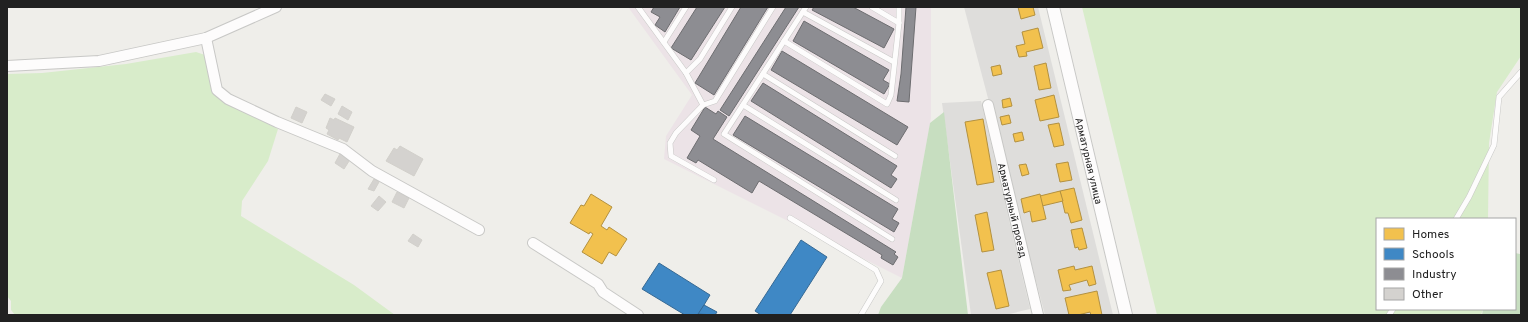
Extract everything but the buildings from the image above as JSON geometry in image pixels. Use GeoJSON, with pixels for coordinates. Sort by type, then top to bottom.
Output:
{"type":"FeatureCollection","features":[{"type":"Feature","properties":{"kind":"street"},"geometry":{"type":"LineString","coordinates":[[7,66],[99,61],[206,38],[276,7]]}},
{"type":"Feature","properties":{"kind":"street","name":"Арматурная улица"},"geometry":{"type":"LineString","coordinates":[[1053,7],[1126,315]]}},
{"type":"Feature","properties":{"kind":"street"},"geometry":{"type":"LineString","coordinates":[[206,38],[217,90],[228,99],[277,122],[343,149],[372,171],[479,230]]}},
{"type":"Feature","properties":{"kind":"street","name":"Арматурный проезд"},"geometry":{"type":"LineString","coordinates":[[988,105],[1038,315]]}},
{"type":"Feature","properties":{"kind":"street"},"geometry":{"type":"LineString","coordinates":[[533,243],[598,284],[603,292],[638,315]]}},
{"type":"Feature","properties":{"kind":"lane"},"geometry":{"type":"LineString","coordinates":[[664,42],[686,7]]}},
{"type":"Feature","properties":{"kind":"lane"},"geometry":{"type":"LineString","coordinates":[[686,73],[700,58],[732,7]]}},
{"type":"Feature","properties":{"kind":"lane"},"geometry":{"type":"LineString","coordinates":[[714,180],[671,156],[670,144],[676,133],[703,105],[715,102],[773,7]]}},
{"type":"Feature","properties":{"kind":"lane"},"geometry":{"type":"LineString","coordinates":[[872,7],[899,22]]}},
{"type":"Feature","properties":{"kind":"lane"},"geometry":{"type":"LineString","coordinates":[[784,41],[887,104],[892,94],[899,22],[899,7]]}},
{"type":"Feature","properties":{"kind":"lane"},"geometry":{"type":"LineString","coordinates":[[640,8],[686,73],[703,105]]}},
{"type":"Feature","properties":{"kind":"lane"},"geometry":{"type":"LineString","coordinates":[[892,239],[724,134],[804,9],[894,62]]}},
{"type":"Feature","properties":{"kind":"lane"},"geometry":{"type":"LineString","coordinates":[[1457,218],[1469,198],[1494,145],[1499,97],[1521,72]]}},
{"type":"Feature","properties":{"kind":"lane"},"geometry":{"type":"LineString","coordinates":[[763,74],[895,156]]}},
{"type":"Feature","properties":{"kind":"lane"},"geometry":{"type":"LineString","coordinates":[[743,105],[896,200]]}},
{"type":"Feature","properties":{"kind":"lane"},"geometry":{"type":"LineString","coordinates":[[790,218],[876,270],[881,281],[861,315]]}},
{"type":"Feature","properties":{"kind":"shaded area"},"geometry":{"type":"Polygon","coordinates":[[[628,7],[931,7],[931,118],[902,278],[664,159],[666,136],[692,95],[628,7]]]}},
{"type":"Feature","properties":{"kind":"shaded area"},"geometry":{"type":"Polygon","coordinates":[[[964,7],[1038,7],[1113,315],[1045,315],[964,7]]]}},
{"type":"Feature","properties":{"kind":"shaded area"},"geometry":{"type":"Polygon","coordinates":[[[981,101],[1030,309],[1005,315],[971,315],[942,103],[981,101]]]}},
{"type":"Feature","properties":{"kind":"green space"},"geometry":{"type":"Polygon","coordinates":[[[1082,7],[1521,7],[1521,56],[1497,92],[1489,143],[1488,218],[1376,218],[1376,310],[1483,310],[1481,315],[1157,315],[1082,7]]]}},
{"type":"Feature","properties":{"kind":"green space"},"geometry":{"type":"Polygon","coordinates":[[[196,52],[205,55],[210,78],[217,97],[278,129],[268,161],[242,201],[241,216],[354,285],[395,315],[15,315],[11,310],[11,301],[7,296],[7,74],[42,73],[126,64],[196,52]]]}},
{"type":"Feature","properties":{"kind":"green space"},"geometry":{"type":"Polygon","coordinates":[[[944,112],[968,315],[878,315],[881,307],[902,278],[930,123],[944,112]]]}},
{"type":"Feature","properties":{"kind":"green space"},"geometry":{"type":"Polygon","coordinates":[[[1516,253],[1520,254],[1521,315],[1482,315],[1483,310],[1516,310],[1516,253]]]}}]}
